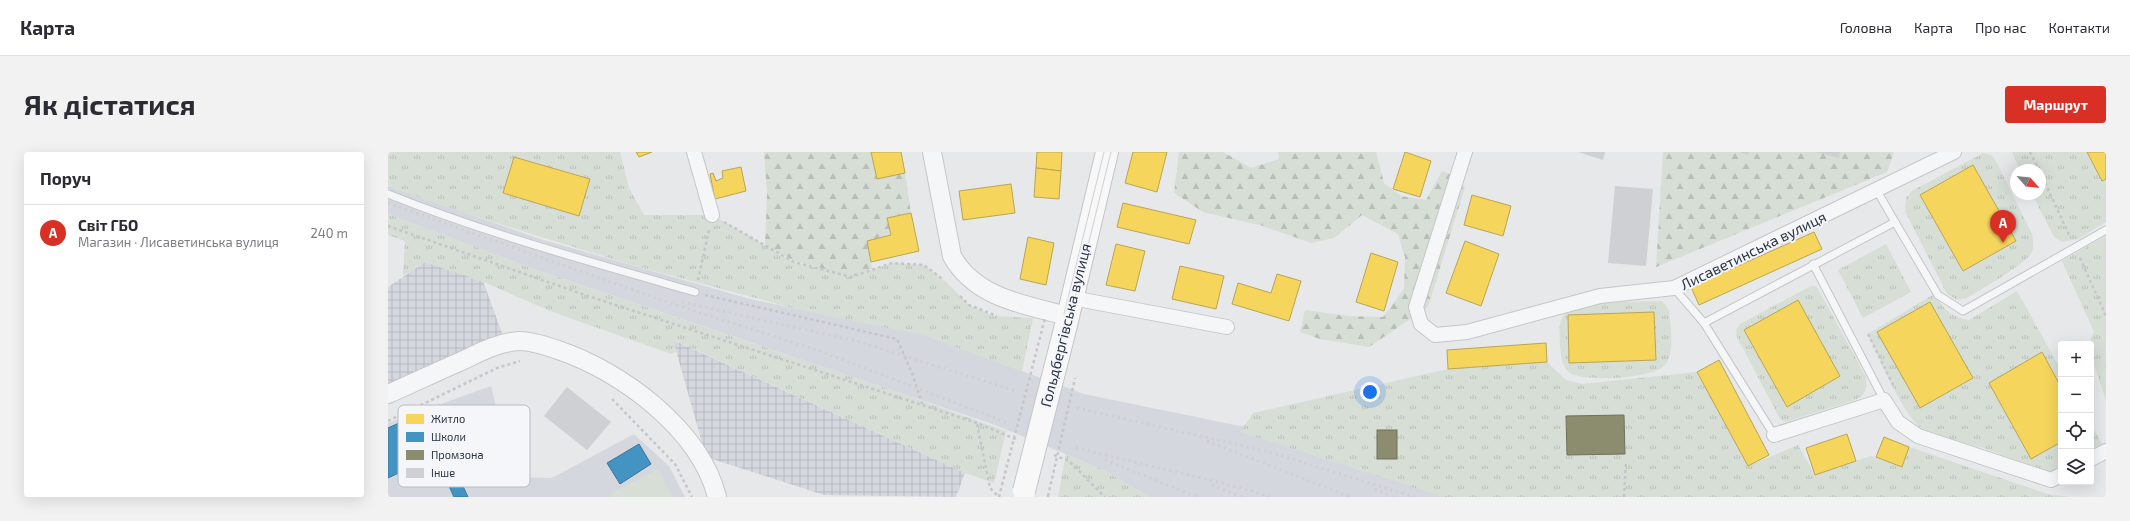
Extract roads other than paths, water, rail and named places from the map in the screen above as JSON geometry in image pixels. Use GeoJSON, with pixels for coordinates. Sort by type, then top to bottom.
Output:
{"type":"FeatureCollection","features":[{"type":"Feature","properties":{"kind":"main road","name":"Гольдбергівська вулиця"},"geometry":{"type":"LineString","coordinates":[[1023,494],[1069,313],[1107,152]]}},
{"type":"Feature","properties":{"kind":"street"},"geometry":{"type":"LineString","coordinates":[[694,152],[712,215]]}},
{"type":"Feature","properties":{"kind":"street"},"geometry":{"type":"LineString","coordinates":[[932,152],[952,256],[958,267],[971,281],[993,294],[1021,305],[1069,313],[1226,327]]}},
{"type":"Feature","properties":{"kind":"street","name":"Лисаветинська вулиця"},"geometry":{"type":"LineString","coordinates":[[1465,152],[1416,306],[1421,324],[1435,335],[1467,332],[1600,296],[1674,288],[1954,152]]}},
{"type":"Feature","properties":{"kind":"street"},"geometry":{"type":"LineString","coordinates":[[388,394],[492,347],[520,341],[544,345],[576,356],[607,371],[647,400],[678,429],[700,458],[717,497]]}},
{"type":"Feature","properties":{"kind":"street"},"geometry":{"type":"LineString","coordinates":[[1774,435],[1884,400],[1898,422],[1918,436],[2051,480],[2058,476]]}},
{"type":"Feature","properties":{"kind":"street"},"geometry":{"type":"LineString","coordinates":[[2094,457],[2106,451]]}},
{"type":"Feature","properties":{"kind":"lane"},"geometry":{"type":"LineString","coordinates":[[1876,189],[1938,295],[1963,311],[2106,230]]}},
{"type":"Feature","properties":{"kind":"lane"},"geometry":{"type":"LineString","coordinates":[[388,194],[418,206],[566,254],[695,292]]}},
{"type":"Feature","properties":{"kind":"lane"},"geometry":{"type":"LineString","coordinates":[[1704,323],[1813,264],[1895,222]]}},
{"type":"Feature","properties":{"kind":"lane"},"geometry":{"type":"LineString","coordinates":[[1813,264],[1884,400]]}},
{"type":"Feature","properties":{"kind":"lane"},"geometry":{"type":"LineString","coordinates":[[1674,288],[1704,323],[1774,435]]}},
{"type":"Feature","properties":{"kind":"tram line"},"geometry":{"type":"LineString","coordinates":[[1019,497],[1104,152]]}},
{"type":"Feature","properties":{"kind":"tram line"},"geometry":{"type":"LineString","coordinates":[[1026,497],[1111,152]]}},
{"type":"Feature","properties":{"kind":"railway"},"geometry":{"type":"LineString","coordinates":[[388,203],[673,304],[820,351],[1008,423]]}},
{"type":"Feature","properties":{"kind":"railway"},"geometry":{"type":"LineString","coordinates":[[682,302],[860,342],[1016,391]]}},
{"type":"Feature","properties":{"kind":"railway"},"geometry":{"type":"LineString","coordinates":[[1077,408],[1266,451],[1415,497]]}},
{"type":"Feature","properties":{"kind":"railway"},"geometry":{"type":"LineString","coordinates":[[1207,441],[1350,497]]}},
{"type":"Feature","properties":{"kind":"railway"},"geometry":{"type":"LineString","coordinates":[[1076,448],[1218,482],[1272,497]]}},
{"type":"Feature","properties":{"kind":"railway"},"geometry":{"type":"LineString","coordinates":[[1105,460],[1197,497]]}},
{"type":"Feature","properties":{"kind":"railway"},"geometry":{"type":"LineString","coordinates":[[1212,485],[1241,497]]}},
{"type":"Feature","properties":{"kind":"railway"},"geometry":{"type":"LineString","coordinates":[[1375,489],[1393,497]]}},
{"type":"Feature","properties":{"kind":"place","name":"Світ ГБО"},"geometry":{"type":"Point","coordinates":[2003,243]}}]}
